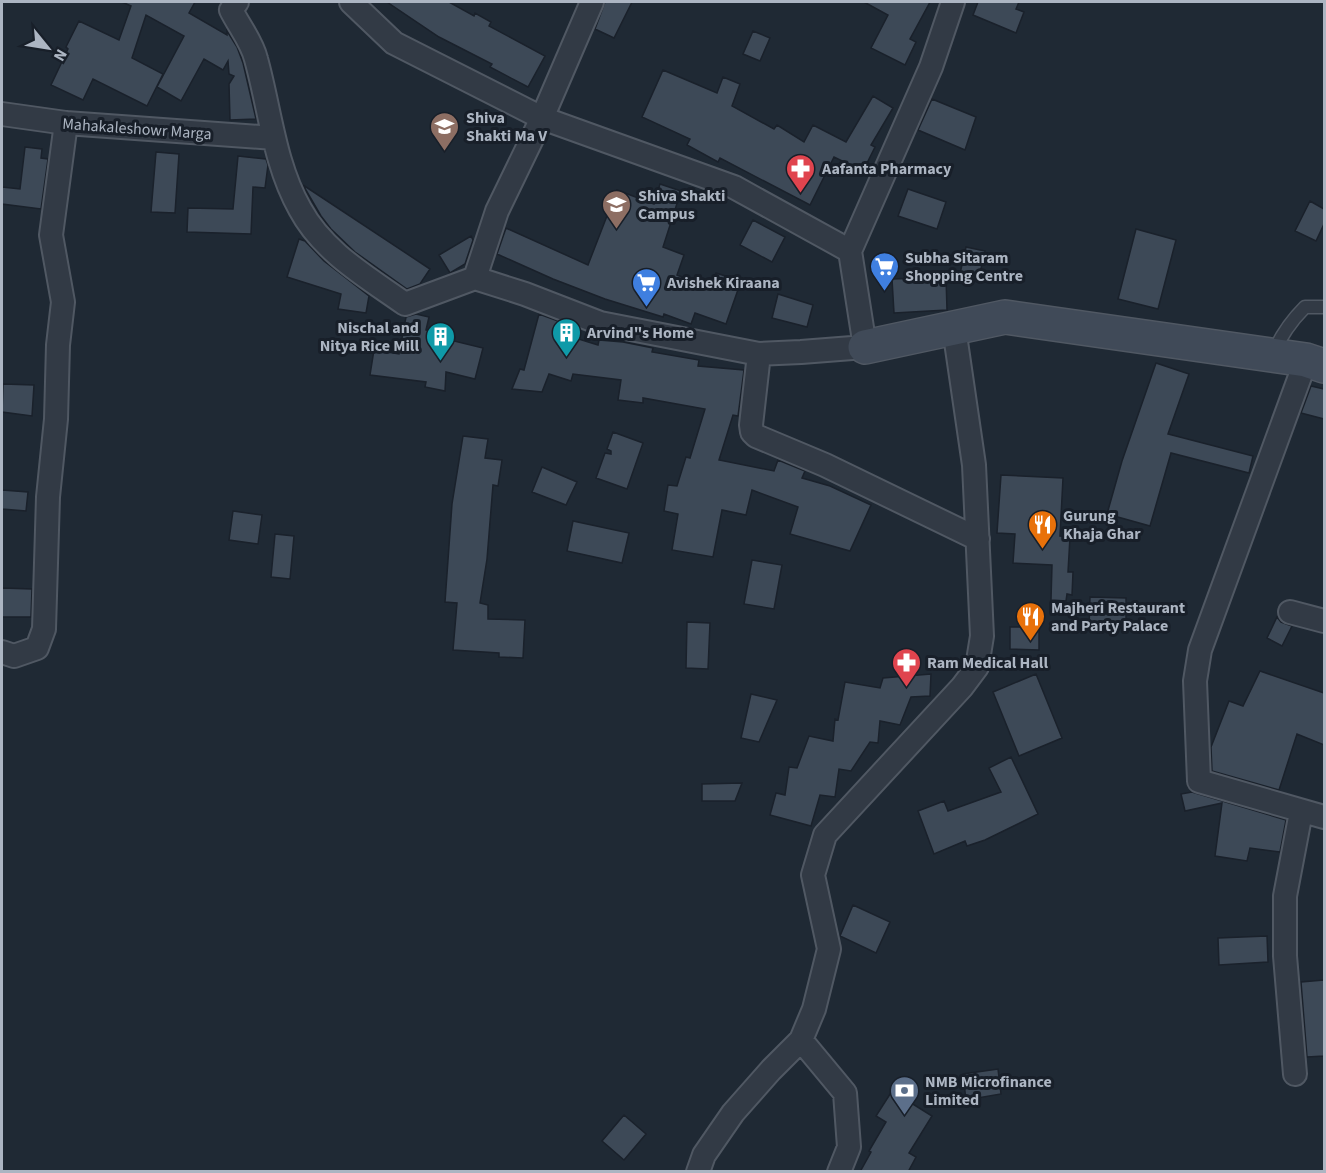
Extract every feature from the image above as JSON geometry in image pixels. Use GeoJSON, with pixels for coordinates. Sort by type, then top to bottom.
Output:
{"type":"FeatureCollection","features":[{"type":"Feature","properties":{"kind":"main road"},"geometry":{"type":"LineString","coordinates":[[865,346],[1005,317],[1315,363]]}},
{"type":"Feature","properties":{"kind":"street"},"geometry":{"type":"LineString","coordinates":[[351,2],[394,43],[542,118],[734,187],[850,251]]}},
{"type":"Feature","properties":{"kind":"street"},"geometry":{"type":"LineString","coordinates":[[475,278],[497,211],[542,118],[592,2]]}},
{"type":"Feature","properties":{"kind":"street"},"geometry":{"type":"LineString","coordinates":[[231,4],[256,56],[282,166],[300,210],[337,255],[405,304],[475,278],[525,294],[600,323],[759,354],[865,346],[850,251],[931,67],[953,2]]}},
{"type":"Feature","properties":{"kind":"street","name":"Mahakaleshowr Marga"},"geometry":{"type":"LineString","coordinates":[[2,114],[66,123],[274,138]]}},
{"type":"Feature","properties":{"kind":"street"},"geometry":{"type":"LineString","coordinates":[[2,652],[14,656],[37,648],[44,629],[48,497],[56,419],[58,345],[63,302],[51,235],[66,123]]}},
{"type":"Feature","properties":{"kind":"street"},"geometry":{"type":"LineString","coordinates":[[698,1172],[704,1155],[733,1113],[801,1040],[814,1009],[829,949],[813,876],[825,835],[962,687],[977,667],[982,636],[974,465],[954,328]]}},
{"type":"Feature","properties":{"kind":"street"},"geometry":{"type":"LineString","coordinates":[[759,354],[751,425],[752,432],[756,436],[825,465],[978,540]]}},
{"type":"Feature","properties":{"kind":"street"},"geometry":{"type":"LineString","coordinates":[[1315,363],[1200,650],[1196,681],[1199,781],[1324,817]]}},
{"type":"Feature","properties":{"kind":"street"},"geometry":{"type":"LineString","coordinates":[[1290,612],[1324,621]]}},
{"type":"Feature","properties":{"kind":"street"},"geometry":{"type":"LineString","coordinates":[[1295,1074],[1285,956],[1285,896],[1301,812]]}},
{"type":"Feature","properties":{"kind":"street"},"geometry":{"type":"LineString","coordinates":[[801,1040],[845,1093],[849,1147],[839,1172]]}},
{"type":"Feature","properties":{"kind":"lane"},"geometry":{"type":"LineString","coordinates":[[1273,356],[1280,337],[1305,307],[1324,307]]}},
{"type":"Feature","properties":{"kind":"building"},"geometry":{"type":"Polygon","coordinates":[[[122,2],[195,2],[189,13],[227,35],[227,31],[237,47],[256,119],[230,120],[229,84],[234,76],[229,74],[228,61],[223,70],[204,59],[181,101],[157,87],[184,36],[146,15],[132,58],[163,74],[147,106],[93,79],[83,100],[51,85],[79,21],[119,40],[131,6],[122,2]]]}},
{"type":"Feature","properties":{"kind":"building"},"geometry":{"type":"Polygon","coordinates":[[[387,2],[449,2],[474,16],[475,13],[491,22],[489,26],[545,56],[528,87],[490,67],[492,64],[439,37],[387,2]]]}},
{"type":"Feature","properties":{"kind":"building"},"geometry":{"type":"Polygon","coordinates":[[[605,2],[632,2],[614,38],[595,29],[605,2]]]}},
{"type":"Feature","properties":{"kind":"building"},"geometry":{"type":"Polygon","coordinates":[[[864,2],[930,2],[910,39],[916,42],[905,65],[871,48],[888,15],[864,2]]]}},
{"type":"Feature","properties":{"kind":"building"},"geometry":{"type":"Polygon","coordinates":[[[978,2],[1019,2],[1016,9],[1024,12],[1016,33],[973,15],[978,2]]]}},
{"type":"Feature","properties":{"kind":"building"},"geometry":{"type":"Polygon","coordinates":[[[753,31],[770,38],[760,61],[743,54],[753,31]]]}},
{"type":"Feature","properties":{"kind":"building"},"geometry":{"type":"Polygon","coordinates":[[[663,70],[717,93],[723,77],[740,84],[732,106],[774,129],[777,125],[804,142],[813,125],[846,142],[873,96],[893,108],[871,145],[875,147],[863,171],[834,157],[810,205],[720,158],[718,162],[687,145],[690,139],[642,117],[663,70]]]}},
{"type":"Feature","properties":{"kind":"building"},"geometry":{"type":"Polygon","coordinates":[[[932,99],[976,117],[965,150],[918,130],[932,99]]]}},
{"type":"Feature","properties":{"kind":"building"},"geometry":{"type":"Polygon","coordinates":[[[25,147],[42,149],[41,158],[48,159],[41,209],[2,204],[2,187],[20,189],[25,147]]]}},
{"type":"Feature","properties":{"kind":"building"},"geometry":{"type":"Polygon","coordinates":[[[156,152],[179,154],[175,213],[151,212],[156,152]]]}},
{"type":"Feature","properties":{"kind":"building"},"geometry":{"type":"Polygon","coordinates":[[[238,156],[266,159],[268,165],[265,188],[253,187],[251,234],[187,232],[188,208],[233,209],[238,156]]]}},
{"type":"Feature","properties":{"kind":"building"},"geometry":{"type":"Polygon","coordinates":[[[660,184],[681,191],[663,247],[684,255],[677,275],[710,288],[716,273],[741,281],[726,324],[695,313],[691,324],[664,314],[663,317],[605,299],[497,254],[506,228],[588,265],[617,190],[654,204],[660,184]]]}},
{"type":"Feature","properties":{"kind":"building"},"geometry":{"type":"Polygon","coordinates":[[[303,185],[430,269],[420,284],[407,289],[355,252],[331,229],[303,185]]]}},
{"type":"Feature","properties":{"kind":"building"},"geometry":{"type":"Polygon","coordinates":[[[908,189],[946,202],[937,229],[898,216],[908,189]]]}},
{"type":"Feature","properties":{"kind":"building"},"geometry":{"type":"Polygon","coordinates":[[[1310,201],[1324,209],[1324,224],[1316,241],[1295,231],[1310,201]]]}},
{"type":"Feature","properties":{"kind":"building"},"geometry":{"type":"Polygon","coordinates":[[[753,220],[785,237],[772,262],[740,245],[753,220]]]}},
{"type":"Feature","properties":{"kind":"building"},"geometry":{"type":"Polygon","coordinates":[[[1136,229],[1176,240],[1158,309],[1118,299],[1136,229]]]}},
{"type":"Feature","properties":{"kind":"building"},"geometry":{"type":"Polygon","coordinates":[[[471,236],[473,240],[465,264],[450,273],[439,255],[471,236]]]}},
{"type":"Feature","properties":{"kind":"building"},"geometry":{"type":"Polygon","coordinates":[[[299,239],[305,241],[324,261],[369,296],[366,313],[338,309],[341,294],[287,277],[299,239]]]}},
{"type":"Feature","properties":{"kind":"building"},"geometry":{"type":"Polygon","coordinates":[[[966,247],[985,251],[978,282],[959,278],[966,247]]]}},
{"type":"Feature","properties":{"kind":"building"},"geometry":{"type":"Polygon","coordinates":[[[946,277],[947,310],[894,313],[892,279],[946,277]]]}},
{"type":"Feature","properties":{"kind":"building"},"geometry":{"type":"Polygon","coordinates":[[[778,294],[813,305],[807,327],[772,318],[778,294]]]}},
{"type":"Feature","properties":{"kind":"building"},"geometry":{"type":"Polygon","coordinates":[[[416,314],[429,317],[426,330],[455,337],[454,341],[483,348],[475,379],[446,372],[445,391],[425,387],[426,382],[370,375],[374,350],[399,354],[406,317],[416,314]]]}},
{"type":"Feature","properties":{"kind":"building"},"geometry":{"type":"Polygon","coordinates":[[[539,314],[558,321],[556,332],[598,345],[599,340],[623,342],[653,348],[652,352],[699,360],[698,366],[744,370],[738,416],[733,415],[719,460],[774,471],[778,460],[805,471],[802,478],[830,486],[871,505],[850,551],[790,534],[798,507],[752,490],[746,515],[722,510],[713,557],[672,550],[678,514],[664,511],[668,485],[677,486],[686,457],[690,458],[705,409],[643,398],[643,403],[618,400],[621,380],[573,374],[571,381],[549,374],[542,392],[512,389],[520,369],[524,370],[539,314]]]}},
{"type":"Feature","properties":{"kind":"building"},"geometry":{"type":"Polygon","coordinates":[[[1156,363],[1189,374],[1168,434],[1253,456],[1249,473],[1171,453],[1150,526],[1107,514],[1122,461],[1156,363]]]}},
{"type":"Feature","properties":{"kind":"building"},"geometry":{"type":"Polygon","coordinates":[[[3,384],[34,385],[32,416],[2,412],[3,384]]]}},
{"type":"Feature","properties":{"kind":"building"},"geometry":{"type":"Polygon","coordinates":[[[1311,386],[1324,389],[1324,419],[1301,413],[1311,386]]]}},
{"type":"Feature","properties":{"kind":"building"},"geometry":{"type":"Polygon","coordinates":[[[613,432],[643,443],[627,489],[596,478],[605,453],[611,454],[611,451],[607,449],[613,432]]]}},
{"type":"Feature","properties":{"kind":"building"},"geometry":{"type":"Polygon","coordinates":[[[463,436],[488,439],[485,458],[502,460],[498,486],[493,485],[487,559],[480,603],[488,605],[488,619],[525,620],[523,658],[499,657],[499,653],[453,650],[457,603],[445,602],[452,504],[463,436]]]}},
{"type":"Feature","properties":{"kind":"building"},"geometry":{"type":"Polygon","coordinates":[[[542,467],[577,482],[566,505],[532,492],[542,467]]]}},
{"type":"Feature","properties":{"kind":"building"},"geometry":{"type":"Polygon","coordinates":[[[1001,475],[1063,478],[1060,536],[1070,537],[1068,572],[1073,572],[1072,595],[1067,594],[1066,601],[1051,600],[1052,565],[1013,563],[1015,534],[997,533],[1001,475]]]}},
{"type":"Feature","properties":{"kind":"building"},"geometry":{"type":"Polygon","coordinates":[[[2,490],[28,492],[26,511],[2,509],[2,490]]]}},
{"type":"Feature","properties":{"kind":"building"},"geometry":{"type":"Polygon","coordinates":[[[233,511],[262,515],[258,544],[229,540],[233,511]]]}},
{"type":"Feature","properties":{"kind":"building"},"geometry":{"type":"Polygon","coordinates":[[[573,521],[629,533],[622,563],[567,551],[573,521]]]}},
{"type":"Feature","properties":{"kind":"building"},"geometry":{"type":"Polygon","coordinates":[[[275,534],[294,536],[290,579],[271,577],[275,534]]]}},
{"type":"Feature","properties":{"kind":"building"},"geometry":{"type":"Polygon","coordinates":[[[752,560],[782,565],[774,609],[744,604],[752,560]]]}},
{"type":"Feature","properties":{"kind":"building"},"geometry":{"type":"Polygon","coordinates":[[[2,588],[32,589],[31,617],[2,617],[2,588]]]}},
{"type":"Feature","properties":{"kind":"building"},"geometry":{"type":"Polygon","coordinates":[[[1090,597],[1126,598],[1126,628],[1089,627],[1090,597]]]}},
{"type":"Feature","properties":{"kind":"building"},"geometry":{"type":"Polygon","coordinates":[[[1277,617],[1281,622],[1292,626],[1282,646],[1267,638],[1277,617]]]}},
{"type":"Feature","properties":{"kind":"building"},"geometry":{"type":"Polygon","coordinates":[[[687,622],[710,623],[708,669],[686,668],[687,622]]]}},
{"type":"Feature","properties":{"kind":"building","name":"Majheri Restaurant and Party Palace"},"geometry":{"type":"Polygon","coordinates":[[[1010,627],[1039,627],[1039,650],[1010,649],[1010,627]]]}},
{"type":"Feature","properties":{"kind":"building"},"geometry":{"type":"Polygon","coordinates":[[[1260,671],[1324,693],[1324,745],[1297,734],[1279,790],[1212,771],[1211,747],[1229,701],[1243,706],[1260,671]]]}},
{"type":"Feature","properties":{"kind":"building"},"geometry":{"type":"Polygon","coordinates":[[[931,674],[930,696],[911,697],[900,725],[880,721],[878,743],[870,742],[851,771],[839,769],[835,797],[820,795],[811,826],[770,815],[776,793],[785,795],[789,767],[797,768],[809,736],[833,741],[835,719],[838,720],[845,682],[880,688],[883,678],[931,674]]]}},
{"type":"Feature","properties":{"kind":"building"},"geometry":{"type":"Polygon","coordinates":[[[1036,674],[1062,738],[1019,756],[993,692],[1036,674]]]}},
{"type":"Feature","properties":{"kind":"building"},"geometry":{"type":"Polygon","coordinates":[[[751,694],[777,700],[759,742],[741,738],[751,694]]]}},
{"type":"Feature","properties":{"kind":"building"},"geometry":{"type":"Polygon","coordinates":[[[1011,757],[1038,814],[985,840],[967,846],[965,841],[934,854],[918,811],[944,801],[948,811],[1001,792],[989,768],[1011,757]]]}},
{"type":"Feature","properties":{"kind":"building"},"geometry":{"type":"Polygon","coordinates":[[[742,783],[735,801],[702,801],[702,784],[742,783]]]}},
{"type":"Feature","properties":{"kind":"building"},"geometry":{"type":"Polygon","coordinates":[[[1192,792],[1286,820],[1280,852],[1250,848],[1247,861],[1215,856],[1222,803],[1185,811],[1181,794],[1192,792]]]}},
{"type":"Feature","properties":{"kind":"building"},"geometry":{"type":"Polygon","coordinates":[[[853,905],[890,922],[876,953],[840,936],[853,905]]]}},
{"type":"Feature","properties":{"kind":"building"},"geometry":{"type":"Polygon","coordinates":[[[1267,936],[1268,962],[1219,965],[1218,938],[1267,936]]]}},
{"type":"Feature","properties":{"kind":"building"},"geometry":{"type":"Polygon","coordinates":[[[1324,980],[1324,1056],[1307,1057],[1301,982],[1324,980]]]}},
{"type":"Feature","properties":{"kind":"building"},"geometry":{"type":"Polygon","coordinates":[[[998,1069],[1001,1094],[966,1100],[963,1074],[998,1069]]]}},
{"type":"Feature","properties":{"kind":"building"},"geometry":{"type":"Polygon","coordinates":[[[892,1091],[932,1116],[909,1153],[916,1157],[908,1172],[860,1172],[886,1122],[876,1116],[892,1091]]]}},
{"type":"Feature","properties":{"kind":"building"},"geometry":{"type":"Polygon","coordinates":[[[624,1115],[646,1134],[624,1160],[602,1141],[624,1115]]]}},
{"type":"Feature","properties":{"kind":"place","name":"Shiva Shakti Ma V"},"geometry":{"type":"Point","coordinates":[445,152]}},
{"type":"Feature","properties":{"kind":"place","name":"Aafanta Pharmacy"},"geometry":{"type":"Point","coordinates":[801,194]}},
{"type":"Feature","properties":{"kind":"place","name":"Shiva Shakti Campus"},"geometry":{"type":"Point","coordinates":[617,230]}},
{"type":"Feature","properties":{"kind":"place","name":"Subha Sitaram Shopping Centre"},"geometry":{"type":"Point","coordinates":[884,292]}},
{"type":"Feature","properties":{"kind":"place","name":"Avishek Kiraana"},"geometry":{"type":"Point","coordinates":[646,308]}},
{"type":"Feature","properties":{"kind":"place","name":"Arvind\"s Home"},"geometry":{"type":"Point","coordinates":[566,358]}},
{"type":"Feature","properties":{"kind":"place","name":"Nischal and Nitya Rice Mill"},"geometry":{"type":"Point","coordinates":[440,362]}},
{"type":"Feature","properties":{"kind":"place","name":"Gurung Khaja Ghar"},"geometry":{"type":"Point","coordinates":[1042,550]}},
{"type":"Feature","properties":{"kind":"place","name":"Majheri Restaurant and Party Palace"},"geometry":{"type":"Point","coordinates":[1030,642]}},
{"type":"Feature","properties":{"kind":"place","name":"Ram Medical Hall"},"geometry":{"type":"Point","coordinates":[906,688]}},
{"type":"Feature","properties":{"kind":"place","name":"NMB Microfinance Limited"},"geometry":{"type":"Point","coordinates":[904,1116]}}]}
